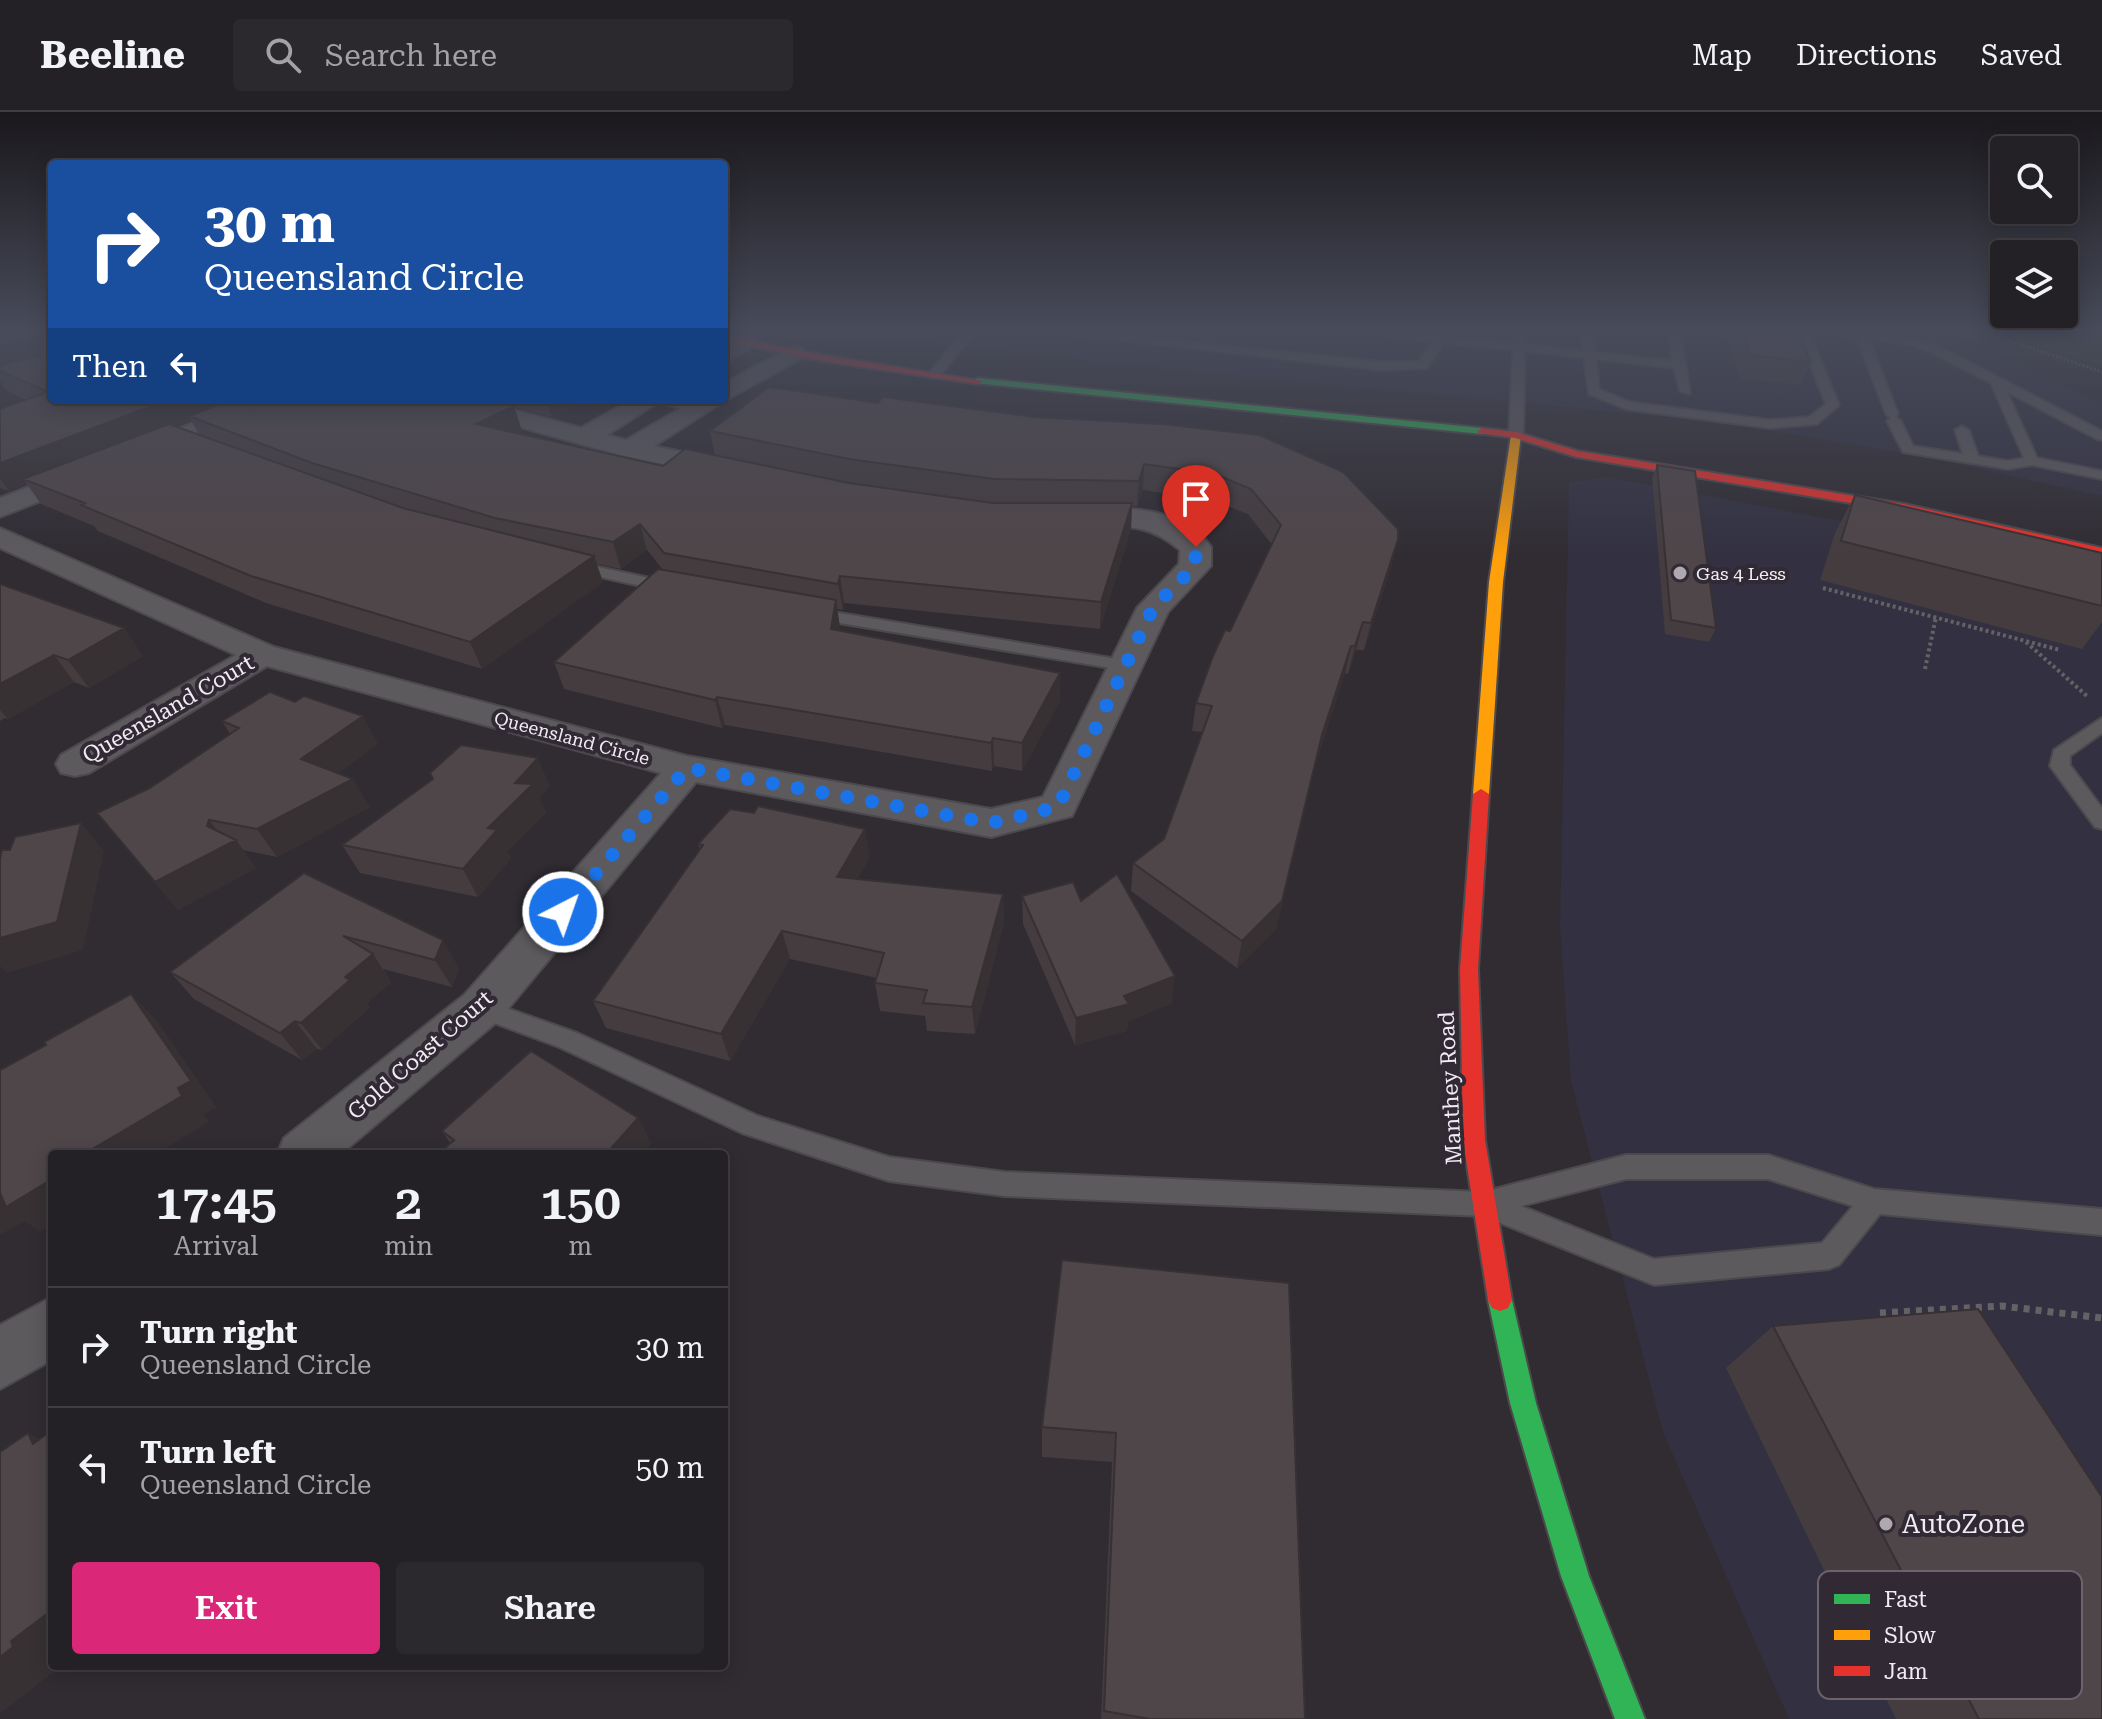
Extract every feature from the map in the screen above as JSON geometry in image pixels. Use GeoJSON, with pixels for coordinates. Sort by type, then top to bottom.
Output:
{"type":"FeatureCollection","features":[{"type":"Feature","properties":{"kind":"street"},"geometry":{"type":"LineString","coordinates":[[0,508],[257,407]]}},
{"type":"Feature","properties":{"kind":"street"},"geometry":{"type":"LineString","coordinates":[[475,407],[630,449],[763,477]]}},
{"type":"Feature","properties":{"kind":"street"},"geometry":{"type":"LineString","coordinates":[[584,437],[637,407]]}},
{"type":"Feature","properties":{"kind":"street"},"geometry":{"type":"LineString","coordinates":[[630,449],[702,407]]}},
{"type":"Feature","properties":{"kind":"street"},"geometry":{"type":"LineString","coordinates":[[1217,407],[1516,435],[1563,432]]}},
{"type":"Feature","properties":{"kind":"street"},"geometry":{"type":"LineString","coordinates":[[1516,435],[1576,454],[1904,508],[2102,552]]}},
{"type":"Feature","properties":{"kind":"street","name":"Manthey Road"},"geometry":{"type":"LineString","coordinates":[[1516,435],[1496,582],[1469,969],[1474,1140],[1491,1261],[1523,1403],[1575,1576],[1630,1719]]}},
{"type":"Feature","properties":{"kind":"street","name":"Queensland Circle"},"geometry":{"type":"LineString","coordinates":[[0,537],[262,654],[687,768],[991,823],[1058,807],[1123,665],[1153,608],[1195,566],[1196,547],[1171,527],[1132,517],[1041,517]]}},
{"type":"Feature","properties":{"kind":"street","name":"Queensland Court"},"geometry":{"type":"LineString","coordinates":[[75,764],[262,654]]}},
{"type":"Feature","properties":{"kind":"street","name":"Gold Coast Court"},"geometry":{"type":"LineString","coordinates":[[308,1150],[481,1008],[687,768]]}},
{"type":"Feature","properties":{"kind":"street"},"geometry":{"type":"LineString","coordinates":[[0,1359],[48,1329]]}},
{"type":"Feature","properties":{"kind":"lane"},"geometry":{"type":"LineString","coordinates":[[1516,435],[1517,407]]}},
{"type":"Feature","properties":{"kind":"lane"},"geometry":{"type":"LineString","coordinates":[[1644,407],[1770,424],[1812,421],[1830,407]]}},
{"type":"Feature","properties":{"kind":"lane"},"geometry":{"type":"LineString","coordinates":[[1889,407],[1908,449],[2008,465],[2032,461],[2102,475]]}},
{"type":"Feature","properties":{"kind":"lane"},"geometry":{"type":"LineString","coordinates":[[2008,407],[2032,461]]}},
{"type":"Feature","properties":{"kind":"lane"},"geometry":{"type":"LineString","coordinates":[[2048,407],[2102,436]]}},
{"type":"Feature","properties":{"kind":"lane"},"geometry":{"type":"LineString","coordinates":[[1962,430],[1972,459]]}},
{"type":"Feature","properties":{"kind":"lane"},"geometry":{"type":"LineString","coordinates":[[178,438],[205,449]]}},
{"type":"Feature","properties":{"kind":"lane"},"geometry":{"type":"LineString","coordinates":[[546,561],[696,593]]}},
{"type":"Feature","properties":{"kind":"lane"},"geometry":{"type":"LineString","coordinates":[[787,609],[1123,665]]}},
{"type":"Feature","properties":{"kind":"lane"},"geometry":{"type":"LineString","coordinates":[[2102,724],[2061,754],[2060,766],[2102,822]]}},
{"type":"Feature","properties":{"kind":"lane"},"geometry":{"type":"LineString","coordinates":[[481,1008],[568,1040],[751,1125],[889,1169],[1005,1184],[1483,1204],[1626,1167],[1768,1167],[1874,1201],[2102,1222]]}},
{"type":"Feature","properties":{"kind":"lane"},"geometry":{"type":"LineString","coordinates":[[1483,1204],[1654,1272],[1829,1256],[1874,1201]]}},
{"type":"Feature","properties":{"kind":"path"},"geometry":{"type":"LineString","coordinates":[[1823,588],[2060,650]]}},
{"type":"Feature","properties":{"kind":"path"},"geometry":{"type":"LineString","coordinates":[[1925,669],[1936,617]]}},
{"type":"Feature","properties":{"kind":"path"},"geometry":{"type":"LineString","coordinates":[[2026,641],[2075,689],[2088,697]]}},
{"type":"Feature","properties":{"kind":"path"},"geometry":{"type":"LineString","coordinates":[[1880,1313],[2002,1306],[2102,1318]]}},
{"type":"Feature","properties":{"kind":"shaded area"},"geometry":{"type":"Polygon","coordinates":[[[1563,407],[2102,407],[2102,496],[1920,456],[1719,422],[1563,407]]]}},
{"type":"Feature","properties":{"kind":"shaded area"},"geometry":{"type":"Polygon","coordinates":[[[1607,477],[1937,539],[2102,581],[2102,1719],[1789,1719],[1663,1432],[1571,1081],[1560,929],[1569,482],[1607,477]]]}},
{"type":"Feature","properties":{"kind":"building"},"geometry":{"type":"Polygon","coordinates":[[[6,407],[149,407],[0,463],[0,409],[6,407]]]}},
{"type":"Feature","properties":{"kind":"building"},"geometry":{"type":"Polygon","coordinates":[[[213,407],[512,407],[476,424],[663,466],[685,449],[849,483],[992,503],[1132,503],[1101,602],[840,576],[838,584],[664,553],[640,524],[613,542],[495,518],[312,463],[189,416],[213,407]]]}},
{"type":"Feature","properties":{"kind":"building"},"geometry":{"type":"Polygon","coordinates":[[[742,407],[958,407],[1034,417],[1162,424],[1259,435],[1343,472],[1398,529],[1398,539],[1371,623],[1363,622],[1355,646],[1351,646],[1322,735],[1282,901],[1242,941],[1133,863],[1164,839],[1212,706],[1196,703],[1213,656],[1225,630],[1230,631],[1281,525],[1251,489],[1215,474],[1144,464],[1139,481],[994,479],[849,459],[710,431],[742,407]]]}},
{"type":"Feature","properties":{"kind":"building"},"geometry":{"type":"Polygon","coordinates":[[[169,424],[403,508],[594,556],[470,642],[251,576],[23,479],[169,424]]]}},
{"type":"Feature","properties":{"kind":"building"},"geometry":{"type":"Polygon","coordinates":[[[1657,465],[1695,471],[1716,628],[1671,620],[1657,465]]]}},
{"type":"Feature","properties":{"kind":"building"},"geometry":{"type":"Polygon","coordinates":[[[1855,495],[2102,553],[2102,606],[1841,541],[1855,495]]]}},
{"type":"Feature","properties":{"kind":"building"},"geometry":{"type":"Polygon","coordinates":[[[658,569],[836,600],[831,629],[1060,673],[1022,743],[993,738],[991,743],[717,697],[715,700],[554,662],[658,569]]]}},
{"type":"Feature","properties":{"kind":"building"},"geometry":{"type":"Polygon","coordinates":[[[0,584],[124,628],[68,660],[54,655],[0,684],[0,584]]]}},
{"type":"Feature","properties":{"kind":"building"},"geometry":{"type":"Polygon","coordinates":[[[270,692],[295,702],[304,696],[363,716],[301,759],[353,779],[257,829],[209,820],[207,826],[236,840],[155,882],[97,813],[150,788],[239,728],[222,721],[270,692]]]}},
{"type":"Feature","properties":{"kind":"building"},"geometry":{"type":"Polygon","coordinates":[[[461,745],[538,758],[515,783],[533,784],[488,828],[497,830],[463,869],[342,845],[433,779],[430,773],[461,745]]]}},
{"type":"Feature","properties":{"kind":"building"},"geometry":{"type":"Polygon","coordinates":[[[758,806],[865,829],[837,877],[1003,894],[972,1007],[923,1003],[927,990],[875,983],[884,953],[782,931],[721,1034],[593,1001],[703,845],[698,844],[730,809],[754,813],[758,806]]]}},
{"type":"Feature","properties":{"kind":"building"},"geometry":{"type":"Polygon","coordinates":[[[81,823],[57,922],[0,938],[2,850],[10,850],[15,837],[81,823]]]}},
{"type":"Feature","properties":{"kind":"building"},"geometry":{"type":"Polygon","coordinates":[[[304,873],[443,940],[435,960],[343,936],[373,954],[345,977],[350,980],[301,1023],[295,1021],[280,1033],[170,972],[304,873]]]}},
{"type":"Feature","properties":{"kind":"building"},"geometry":{"type":"Polygon","coordinates":[[[1117,874],[1175,976],[1124,996],[1129,1004],[1076,1018],[1022,896],[1073,882],[1081,901],[1117,874]]]}},
{"type":"Feature","properties":{"kind":"building"},"geometry":{"type":"Polygon","coordinates":[[[131,994],[191,1081],[178,1088],[182,1096],[91,1150],[48,1150],[48,1181],[6,1207],[0,1193],[0,1070],[46,1045],[44,1042],[131,994]]]}},
{"type":"Feature","properties":{"kind":"building"},"geometry":{"type":"Polygon","coordinates":[[[531,1051],[638,1118],[610,1150],[443,1150],[454,1140],[442,1131],[531,1051]]]}},
{"type":"Feature","properties":{"kind":"building"},"geometry":{"type":"Polygon","coordinates":[[[1062,1260],[1289,1283],[1305,1719],[1150,1719],[1104,1711],[1116,1433],[1042,1427],[1062,1260]]]}},
{"type":"Feature","properties":{"kind":"building"},"geometry":{"type":"Polygon","coordinates":[[[1978,1309],[2102,1497],[2102,1719],[1979,1719],[1969,1699],[2082,1699],[2082,1571],[1901,1571],[1773,1326],[1978,1309]]]}},
{"type":"Feature","properties":{"kind":"building"},"geometry":{"type":"Polygon","coordinates":[[[28,1433],[33,1444],[48,1433],[48,1613],[11,1641],[13,1647],[0,1657],[0,1452],[28,1433]]]}},
{"type":"Feature","properties":{"kind":"traffic: fast"},"geometry":{"type":"LineString","coordinates":[[1240,407],[1482,431]]}},
{"type":"Feature","properties":{"kind":"traffic: fast"},"geometry":{"type":"LineString","coordinates":[[1500,1300],[1523,1403],[1575,1576],[1630,1719]]}},
{"type":"Feature","properties":{"kind":"traffic: slow"},"geometry":{"type":"LineString","coordinates":[[1481,794],[1496,582],[1516,435]]}},
{"type":"Feature","properties":{"kind":"traffic: jam"},"geometry":{"type":"LineString","coordinates":[[1482,431],[1516,435],[1576,454],[1904,508],[2102,552]]}},
{"type":"Feature","properties":{"kind":"traffic: jam"},"geometry":{"type":"LineString","coordinates":[[1481,794],[1469,969],[1474,1140],[1500,1300]]}},
{"type":"Feature","properties":{"kind":"place","name":"Gas 4 Less"},"geometry":{"type":"Point","coordinates":[1680,573]}},
{"type":"Feature","properties":{"kind":"place","name":"AutoZone"},"geometry":{"type":"Point","coordinates":[1886,1524]}},
{"type":"Feature","properties":{"kind":"route"},"geometry":{"type":"LineString","coordinates":[[563,912],[687,768],[991,823],[1058,807],[1123,665],[1153,608],[1195,566],[1196,547]]}}]}
